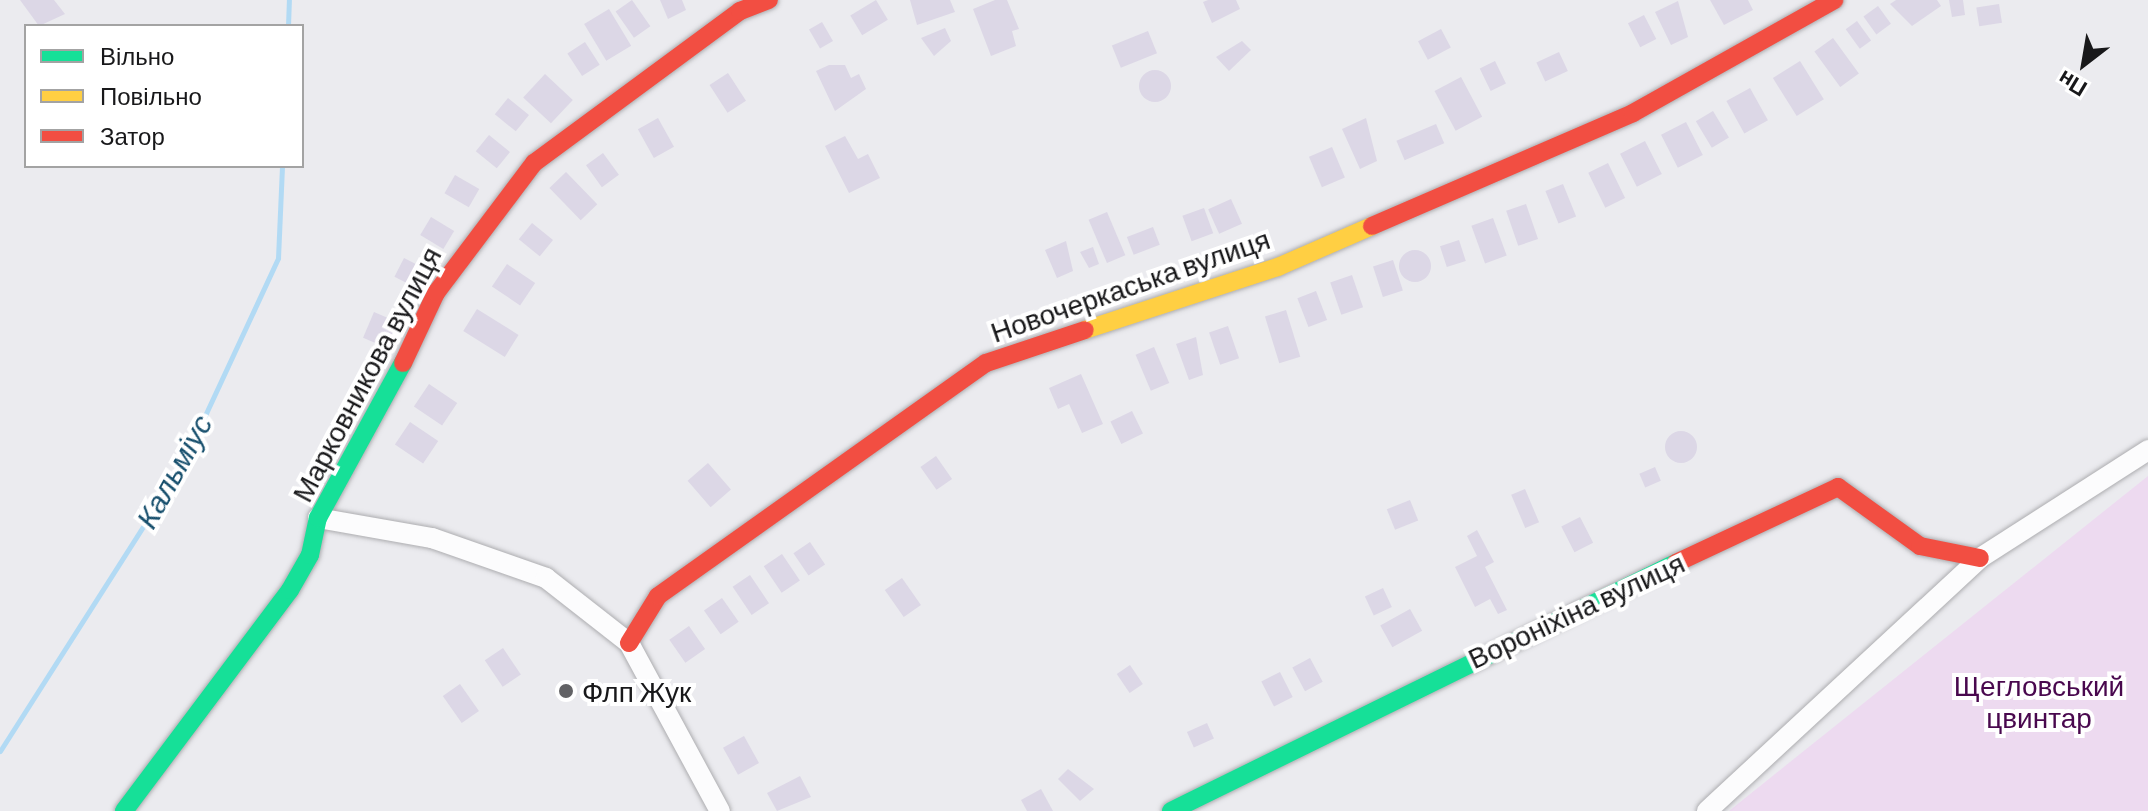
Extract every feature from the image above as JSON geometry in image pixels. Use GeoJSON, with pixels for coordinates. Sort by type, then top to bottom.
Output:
{"type":"FeatureCollection","features":[{"type":"Feature","properties":{"kind":"street","name":"Марковникова вулиця"},"geometry":{"type":"LineString","coordinates":[[124,811],[290,590],[310,555],[318,518],[375,422],[436,293],[504,195],[534,163],[740,11],[769,0]]}},
{"type":"Feature","properties":{"kind":"street","name":"Новочеркаська вулиця"},"geometry":{"type":"LineString","coordinates":[[629,643],[658,596],[877,446],[925,400],[973,370],[1041,340],[1278,267],[1633,113],[1834,0]]}},
{"type":"Feature","properties":{"kind":"street"},"geometry":{"type":"LineString","coordinates":[[1707,811],[1980,558],[2148,450]]}},
{"type":"Feature","properties":{"kind":"street","name":"Вороніхіна вулиця"},"geometry":{"type":"LineString","coordinates":[[1171,811],[1391,697],[1838,487],[1920,546],[1980,558]]}},
{"type":"Feature","properties":{"kind":"street"},"geometry":{"type":"LineString","coordinates":[[318,518],[432,538],[546,578],[629,643],[720,811]]}},
{"type":"Feature","properties":{"kind":"green space","name":"Щегловський цвинтар"},"geometry":{"type":"Polygon","coordinates":[[[2148,476],[2148,811],[1729,811],[1785,766],[2148,476]]]}},
{"type":"Feature","properties":{"kind":"building"},"geometry":{"type":"Polygon","coordinates":[[[20,0],[54,0],[65,14],[38,24],[20,0]]]}},
{"type":"Feature","properties":{"kind":"building"},"geometry":{"type":"Polygon","coordinates":[[[632,0],[650,26],[634,38],[616,11],[632,0]]]}},
{"type":"Feature","properties":{"kind":"building"},"geometry":{"type":"Polygon","coordinates":[[[660,0],[682,0],[686,10],[668,19],[660,0]]]}},
{"type":"Feature","properties":{"kind":"building"},"geometry":{"type":"Polygon","coordinates":[[[876,0],[888,20],[862,35],[850,15],[876,0]]]}},
{"type":"Feature","properties":{"kind":"building"},"geometry":{"type":"Polygon","coordinates":[[[910,0],[950,0],[955,12],[917,25],[910,0]]]}},
{"type":"Feature","properties":{"kind":"building"},"geometry":{"type":"Polygon","coordinates":[[[995,0],[1007,0],[1019,29],[1012,31],[1016,46],[991,56],[973,9],[995,0]]]}},
{"type":"Feature","properties":{"kind":"building"},"geometry":{"type":"Polygon","coordinates":[[[1236,0],[1240,9],[1212,23],[1203,2],[1236,0]]]}},
{"type":"Feature","properties":{"kind":"building"},"geometry":{"type":"Polygon","coordinates":[[[1710,0],[1748,0],[1753,10],[1724,25],[1710,0]]]}},
{"type":"Feature","properties":{"kind":"building"},"geometry":{"type":"Polygon","coordinates":[[[1896,0],[1937,0],[1941,6],[1912,26],[1890,4],[1896,0]]]}},
{"type":"Feature","properties":{"kind":"building"},"geometry":{"type":"Polygon","coordinates":[[[1949,0],[1963,0],[1965,15],[1952,17],[1949,0]]]}},
{"type":"Feature","properties":{"kind":"building"},"geometry":{"type":"Polygon","coordinates":[[[1678,1],[1688,37],[1671,45],[1655,12],[1678,1]]]}},
{"type":"Feature","properties":{"kind":"building"},"geometry":{"type":"Polygon","coordinates":[[[1999,4],[2002,23],[1979,26],[1976,8],[1999,4]]]}},
{"type":"Feature","properties":{"kind":"building"},"geometry":{"type":"Polygon","coordinates":[[[1878,6],[1891,24],[1876,34],[1863,17],[1878,6]]]}},
{"type":"Feature","properties":{"kind":"building"},"geometry":{"type":"Polygon","coordinates":[[[609,9],[631,46],[606,61],[584,24],[609,9]]]}},
{"type":"Feature","properties":{"kind":"building"},"geometry":{"type":"Polygon","coordinates":[[[1644,15],[1656,39],[1640,47],[1628,23],[1644,15]]]}},
{"type":"Feature","properties":{"kind":"building"},"geometry":{"type":"Polygon","coordinates":[[[1857,21],[1871,40],[1860,49],[1846,29],[1857,21]]]}},
{"type":"Feature","properties":{"kind":"building"},"geometry":{"type":"Polygon","coordinates":[[[822,22],[833,41],[820,49],[809,30],[822,22]]]}},
{"type":"Feature","properties":{"kind":"building"},"geometry":{"type":"Polygon","coordinates":[[[945,28],[951,41],[934,56],[921,38],[945,28]]]}},
{"type":"Feature","properties":{"kind":"building"},"geometry":{"type":"Polygon","coordinates":[[[1441,29],[1451,48],[1428,60],[1418,41],[1441,29]]]}},
{"type":"Feature","properties":{"kind":"building"},"geometry":{"type":"Polygon","coordinates":[[[1148,31],[1157,53],[1121,68],[1112,46],[1148,31]]]}},
{"type":"Feature","properties":{"kind":"building"},"geometry":{"type":"Polygon","coordinates":[[[1833,38],[1859,74],[1840,87],[1814,52],[1833,38]]]}},
{"type":"Feature","properties":{"kind":"building"},"geometry":{"type":"Polygon","coordinates":[[[1242,41],[1251,50],[1229,71],[1216,57],[1242,41]]]}},
{"type":"Feature","properties":{"kind":"building"},"geometry":{"type":"Polygon","coordinates":[[[585,42],[600,65],[582,76],[567,53],[585,42]]]}},
{"type":"Feature","properties":{"kind":"building"},"geometry":{"type":"Polygon","coordinates":[[[1559,52],[1568,71],[1545,82],[1536,63],[1559,52]]]}},
{"type":"Feature","properties":{"kind":"building"},"geometry":{"type":"Polygon","coordinates":[[[1495,61],[1506,83],[1491,91],[1480,68],[1495,61]]]}},
{"type":"Feature","properties":{"kind":"building"},"geometry":{"type":"Polygon","coordinates":[[[1800,61],[1824,99],[1797,116],[1773,78],[1800,61]]]}},
{"type":"Feature","properties":{"kind":"building"},"geometry":{"type":"Polygon","coordinates":[[[829,65],[845,65],[851,78],[859,74],[866,89],[835,111],[816,71],[829,65]]]}},
{"type":"Feature","properties":{"kind":"building"},"geometry":{"type":"Polygon","coordinates":[[[1155,70],[1167,74],[1171,86],[1167,98],[1155,102],[1143,98],[1139,86],[1143,74],[1155,70]]]}},
{"type":"Feature","properties":{"kind":"building"},"geometry":{"type":"Polygon","coordinates":[[[728,73],[746,101],[728,113],[710,85],[728,73]]]}},
{"type":"Feature","properties":{"kind":"building"},"geometry":{"type":"Polygon","coordinates":[[[545,74],[573,100],[551,123],[523,97],[545,74]]]}},
{"type":"Feature","properties":{"kind":"building"},"geometry":{"type":"Polygon","coordinates":[[[1461,77],[1482,117],[1456,131],[1435,91],[1461,77]]]}},
{"type":"Feature","properties":{"kind":"building"},"geometry":{"type":"Polygon","coordinates":[[[1750,88],[1768,120],[1744,133],[1726,101],[1750,88]]]}},
{"type":"Feature","properties":{"kind":"building"},"geometry":{"type":"Polygon","coordinates":[[[508,98],[529,115],[516,131],[495,114],[508,98]]]}},
{"type":"Feature","properties":{"kind":"building"},"geometry":{"type":"Polygon","coordinates":[[[1713,111],[1729,138],[1712,148],[1696,121],[1713,111]]]}},
{"type":"Feature","properties":{"kind":"building"},"geometry":{"type":"Polygon","coordinates":[[[658,118],[674,147],[654,158],[638,129],[658,118]]]}},
{"type":"Feature","properties":{"kind":"building"},"geometry":{"type":"Polygon","coordinates":[[[1366,118],[1377,161],[1360,169],[1342,129],[1366,118]]]}},
{"type":"Feature","properties":{"kind":"building"},"geometry":{"type":"Polygon","coordinates":[[[1686,122],[1703,155],[1678,168],[1661,135],[1686,122]]]}},
{"type":"Feature","properties":{"kind":"building"},"geometry":{"type":"Polygon","coordinates":[[[1436,124],[1444,143],[1405,160],[1396,141],[1436,124]]]}},
{"type":"Feature","properties":{"kind":"building"},"geometry":{"type":"Polygon","coordinates":[[[489,135],[510,152],[497,168],[476,151],[489,135]]]}},
{"type":"Feature","properties":{"kind":"building"},"geometry":{"type":"Polygon","coordinates":[[[845,136],[858,159],[868,154],[880,178],[849,193],[825,146],[845,136]]]}},
{"type":"Feature","properties":{"kind":"building"},"geometry":{"type":"Polygon","coordinates":[[[1645,141],[1662,174],[1637,187],[1620,154],[1645,141]]]}},
{"type":"Feature","properties":{"kind":"building"},"geometry":{"type":"Polygon","coordinates":[[[1332,147],[1345,177],[1322,187],[1309,157],[1332,147]]]}},
{"type":"Feature","properties":{"kind":"building"},"geometry":{"type":"Polygon","coordinates":[[[603,153],[619,175],[602,187],[586,165],[603,153]]]}},
{"type":"Feature","properties":{"kind":"building"},"geometry":{"type":"Polygon","coordinates":[[[1608,163],[1625,198],[1605,208],[1588,173],[1608,163]]]}},
{"type":"Feature","properties":{"kind":"building"},"geometry":{"type":"Polygon","coordinates":[[[566,172],[597,204],[581,220],[549,188],[566,172]]]}},
{"type":"Feature","properties":{"kind":"building"},"geometry":{"type":"Polygon","coordinates":[[[455,175],[479,189],[469,207],[444,193],[455,175]]]}},
{"type":"Feature","properties":{"kind":"building"},"geometry":{"type":"Polygon","coordinates":[[[1563,184],[1576,216],[1558,224],[1545,191],[1563,184]]]}},
{"type":"Feature","properties":{"kind":"building"},"geometry":{"type":"Polygon","coordinates":[[[1231,199],[1242,224],[1219,234],[1208,209],[1231,199]]]}},
{"type":"Feature","properties":{"kind":"building"},"geometry":{"type":"Polygon","coordinates":[[[1526,204],[1538,239],[1518,246],[1506,211],[1526,204]]]}},
{"type":"Feature","properties":{"kind":"building"},"geometry":{"type":"Polygon","coordinates":[[[1204,208],[1213,233],[1192,241],[1182,216],[1204,208]]]}},
{"type":"Feature","properties":{"kind":"building"},"geometry":{"type":"Polygon","coordinates":[[[1107,212],[1125,255],[1107,263],[1089,220],[1107,212]]]}},
{"type":"Feature","properties":{"kind":"building"},"geometry":{"type":"Polygon","coordinates":[[[431,217],[454,231],[443,249],[420,235],[431,217]]]}},
{"type":"Feature","properties":{"kind":"building"},"geometry":{"type":"Polygon","coordinates":[[[1493,218],[1507,256],[1485,263],[1471,226],[1493,218]]]}},
{"type":"Feature","properties":{"kind":"building"},"geometry":{"type":"Polygon","coordinates":[[[532,223],[553,240],[540,256],[519,239],[532,223]]]}},
{"type":"Feature","properties":{"kind":"building"},"geometry":{"type":"Polygon","coordinates":[[[1153,227],[1160,245],[1134,255],[1127,237],[1153,227]]]}},
{"type":"Feature","properties":{"kind":"building"},"geometry":{"type":"Polygon","coordinates":[[[1459,240],[1466,261],[1447,267],[1440,246],[1459,240]]]}},
{"type":"Feature","properties":{"kind":"building"},"geometry":{"type":"Polygon","coordinates":[[[1066,241],[1073,271],[1057,278],[1045,250],[1066,241]]]}},
{"type":"Feature","properties":{"kind":"building"},"geometry":{"type":"Polygon","coordinates":[[[1093,247],[1099,264],[1089,268],[1080,252],[1093,247]]]}},
{"type":"Feature","properties":{"kind":"building"},"geometry":{"type":"Polygon","coordinates":[[[1415,250],[1426,255],[1431,266],[1426,277],[1415,282],[1404,277],[1399,266],[1404,255],[1415,250]]]}},
{"type":"Feature","properties":{"kind":"building"},"geometry":{"type":"Polygon","coordinates":[[[404,258],[428,270],[419,289],[394,277],[404,258]]]}},
{"type":"Feature","properties":{"kind":"building"},"geometry":{"type":"Polygon","coordinates":[[[1393,260],[1403,290],[1383,297],[1373,266],[1393,260]]]}},
{"type":"Feature","properties":{"kind":"building"},"geometry":{"type":"Polygon","coordinates":[[[507,264],[535,283],[520,305],[492,286],[507,264]]]}},
{"type":"Feature","properties":{"kind":"building"},"geometry":{"type":"Polygon","coordinates":[[[1352,275],[1363,307],[1341,315],[1330,282],[1352,275]]]}},
{"type":"Feature","properties":{"kind":"building"},"geometry":{"type":"Polygon","coordinates":[[[1316,291],[1327,320],[1308,327],[1297,298],[1316,291]]]}},
{"type":"Feature","properties":{"kind":"building"},"geometry":{"type":"Polygon","coordinates":[[[477,309],[519,335],[505,357],[463,331],[477,309]]]}},
{"type":"Feature","properties":{"kind":"building"},"geometry":{"type":"Polygon","coordinates":[[[1286,310],[1300,357],[1279,363],[1265,316],[1286,310]]]}},
{"type":"Feature","properties":{"kind":"building"},"geometry":{"type":"Polygon","coordinates":[[[374,312],[398,322],[387,348],[363,338],[374,312]]]}},
{"type":"Feature","properties":{"kind":"building"},"geometry":{"type":"Polygon","coordinates":[[[1228,326],[1239,358],[1220,365],[1209,333],[1228,326]]]}},
{"type":"Feature","properties":{"kind":"building"},"geometry":{"type":"Polygon","coordinates":[[[1196,337],[1203,375],[1189,380],[1176,344],[1196,337]]]}},
{"type":"Feature","properties":{"kind":"building"},"geometry":{"type":"Polygon","coordinates":[[[1154,347],[1169,383],[1151,391],[1136,355],[1154,347]]]}},
{"type":"Feature","properties":{"kind":"building"},"geometry":{"type":"Polygon","coordinates":[[[1081,374],[1103,424],[1082,433],[1069,404],[1058,409],[1049,388],[1081,374]]]}},
{"type":"Feature","properties":{"kind":"building"},"geometry":{"type":"Polygon","coordinates":[[[429,384],[457,403],[442,425],[414,406],[429,384]]]}},
{"type":"Feature","properties":{"kind":"building"},"geometry":{"type":"Polygon","coordinates":[[[1132,411],[1143,433],[1121,444],[1110,422],[1132,411]]]}},
{"type":"Feature","properties":{"kind":"building"},"geometry":{"type":"Polygon","coordinates":[[[410,422],[438,441],[423,463],[395,444],[410,422]]]}},
{"type":"Feature","properties":{"kind":"building"},"geometry":{"type":"Polygon","coordinates":[[[1681,431],[1692,436],[1697,447],[1692,458],[1681,463],[1670,458],[1665,447],[1670,436],[1681,431]]]}},
{"type":"Feature","properties":{"kind":"building"},"geometry":{"type":"Polygon","coordinates":[[[936,456],[952,479],[936,490],[920,467],[936,456]]]}},
{"type":"Feature","properties":{"kind":"building"},"geometry":{"type":"Polygon","coordinates":[[[708,463],[731,489],[711,507],[688,481],[708,463]]]}},
{"type":"Feature","properties":{"kind":"building"},"geometry":{"type":"Polygon","coordinates":[[[1655,467],[1661,481],[1645,487],[1639,474],[1655,467]]]}},
{"type":"Feature","properties":{"kind":"building"},"geometry":{"type":"Polygon","coordinates":[[[1525,489],[1539,522],[1525,528],[1511,495],[1525,489]]]}},
{"type":"Feature","properties":{"kind":"building"},"geometry":{"type":"Polygon","coordinates":[[[1410,500],[1418,520],[1395,530],[1387,509],[1410,500]]]}},
{"type":"Feature","properties":{"kind":"building"},"geometry":{"type":"Polygon","coordinates":[[[1580,517],[1593,543],[1574,552],[1561,527],[1580,517]]]}},
{"type":"Feature","properties":{"kind":"building"},"geometry":{"type":"Polygon","coordinates":[[[1477,530],[1494,562],[1485,567],[1507,610],[1498,614],[1490,599],[1475,607],[1455,567],[1477,556],[1467,536],[1477,530]]]}},
{"type":"Feature","properties":{"kind":"building"},"geometry":{"type":"Polygon","coordinates":[[[810,542],[825,564],[809,576],[793,553],[810,542]]]}},
{"type":"Feature","properties":{"kind":"building"},"geometry":{"type":"Polygon","coordinates":[[[782,554],[800,581],[782,593],[764,566],[782,554]]]}},
{"type":"Feature","properties":{"kind":"building"},"geometry":{"type":"Polygon","coordinates":[[[750,575],[769,603],[752,615],[733,587],[750,575]]]}},
{"type":"Feature","properties":{"kind":"building"},"geometry":{"type":"Polygon","coordinates":[[[902,578],[921,605],[904,617],[885,590],[902,578]]]}},
{"type":"Feature","properties":{"kind":"building"},"geometry":{"type":"Polygon","coordinates":[[[1383,588],[1392,607],[1374,615],[1365,596],[1383,588]]]}},
{"type":"Feature","properties":{"kind":"building"},"geometry":{"type":"Polygon","coordinates":[[[722,598],[739,622],[721,634],[704,611],[722,598]]]}},
{"type":"Feature","properties":{"kind":"building"},"geometry":{"type":"Polygon","coordinates":[[[1410,609],[1422,631],[1392,647],[1380,625],[1410,609]]]}},
{"type":"Feature","properties":{"kind":"building"},"geometry":{"type":"Polygon","coordinates":[[[689,626],[705,649],[685,663],[669,640],[689,626]]]}},
{"type":"Feature","properties":{"kind":"building"},"geometry":{"type":"Polygon","coordinates":[[[503,648],[521,675],[503,687],[485,660],[503,648]]]}},
{"type":"Feature","properties":{"kind":"building"},"geometry":{"type":"Polygon","coordinates":[[[1310,658],[1323,682],[1305,691],[1292,667],[1310,658]]]}},
{"type":"Feature","properties":{"kind":"building"},"geometry":{"type":"Polygon","coordinates":[[[1130,665],[1143,684],[1130,693],[1117,674],[1130,665]]]}},
{"type":"Feature","properties":{"kind":"building"},"geometry":{"type":"Polygon","coordinates":[[[1280,672],[1293,697],[1274,706],[1261,682],[1280,672]]]}},
{"type":"Feature","properties":{"kind":"building"},"geometry":{"type":"Polygon","coordinates":[[[460,684],[479,711],[462,723],[443,696],[460,684]]]}},
{"type":"Feature","properties":{"kind":"building"},"geometry":{"type":"Polygon","coordinates":[[[1207,723],[1214,739],[1194,747],[1187,732],[1207,723]]]}},
{"type":"Feature","properties":{"kind":"building"},"geometry":{"type":"Polygon","coordinates":[[[744,736],[759,763],[738,775],[723,748],[744,736]]]}},
{"type":"Feature","properties":{"kind":"building"},"geometry":{"type":"Polygon","coordinates":[[[1068,769],[1094,789],[1080,801],[1058,779],[1068,769]]]}},
{"type":"Feature","properties":{"kind":"building"},"geometry":{"type":"Polygon","coordinates":[[[800,776],[811,797],[777,811],[767,793],[800,776]]]}},
{"type":"Feature","properties":{"kind":"building"},"geometry":{"type":"Polygon","coordinates":[[[1041,789],[1053,811],[1027,811],[1021,800],[1041,789]]]}},
{"type":"Feature","properties":{"kind":"waterway","name":"Кальміус"},"geometry":{"type":"LineString","coordinates":[[288,24],[289,0]]}},
{"type":"Feature","properties":{"kind":"waterway","name":"Кальміус"},"geometry":{"type":"LineString","coordinates":[[0,751],[182,465],[278,258],[282,168]]}},
{"type":"Feature","properties":{"kind":"traffic: fast"},"geometry":{"type":"LineString","coordinates":[[124,811],[290,590],[310,555],[318,518],[403,363]]}},
{"type":"Feature","properties":{"kind":"traffic: fast"},"geometry":{"type":"LineString","coordinates":[[1171,811],[1676,563]]}},
{"type":"Feature","properties":{"kind":"traffic: slow"},"geometry":{"type":"LineString","coordinates":[[1085,330],[1278,267],[1372,226]]}},
{"type":"Feature","properties":{"kind":"traffic: jam"},"geometry":{"type":"LineString","coordinates":[[403,363],[436,293],[534,163],[740,11],[769,0]]}},
{"type":"Feature","properties":{"kind":"traffic: jam"},"geometry":{"type":"LineString","coordinates":[[1372,226],[1633,113],[1834,0]]}},
{"type":"Feature","properties":{"kind":"traffic: jam"},"geometry":{"type":"LineString","coordinates":[[629,643],[658,596],[986,363],[1085,330]]}},
{"type":"Feature","properties":{"kind":"traffic: jam"},"geometry":{"type":"LineString","coordinates":[[1676,563],[1838,487],[1920,546],[1980,558]]}},
{"type":"Feature","properties":{"kind":"place","name":"Флп Жук"},"geometry":{"type":"Point","coordinates":[566,691]}}]}
